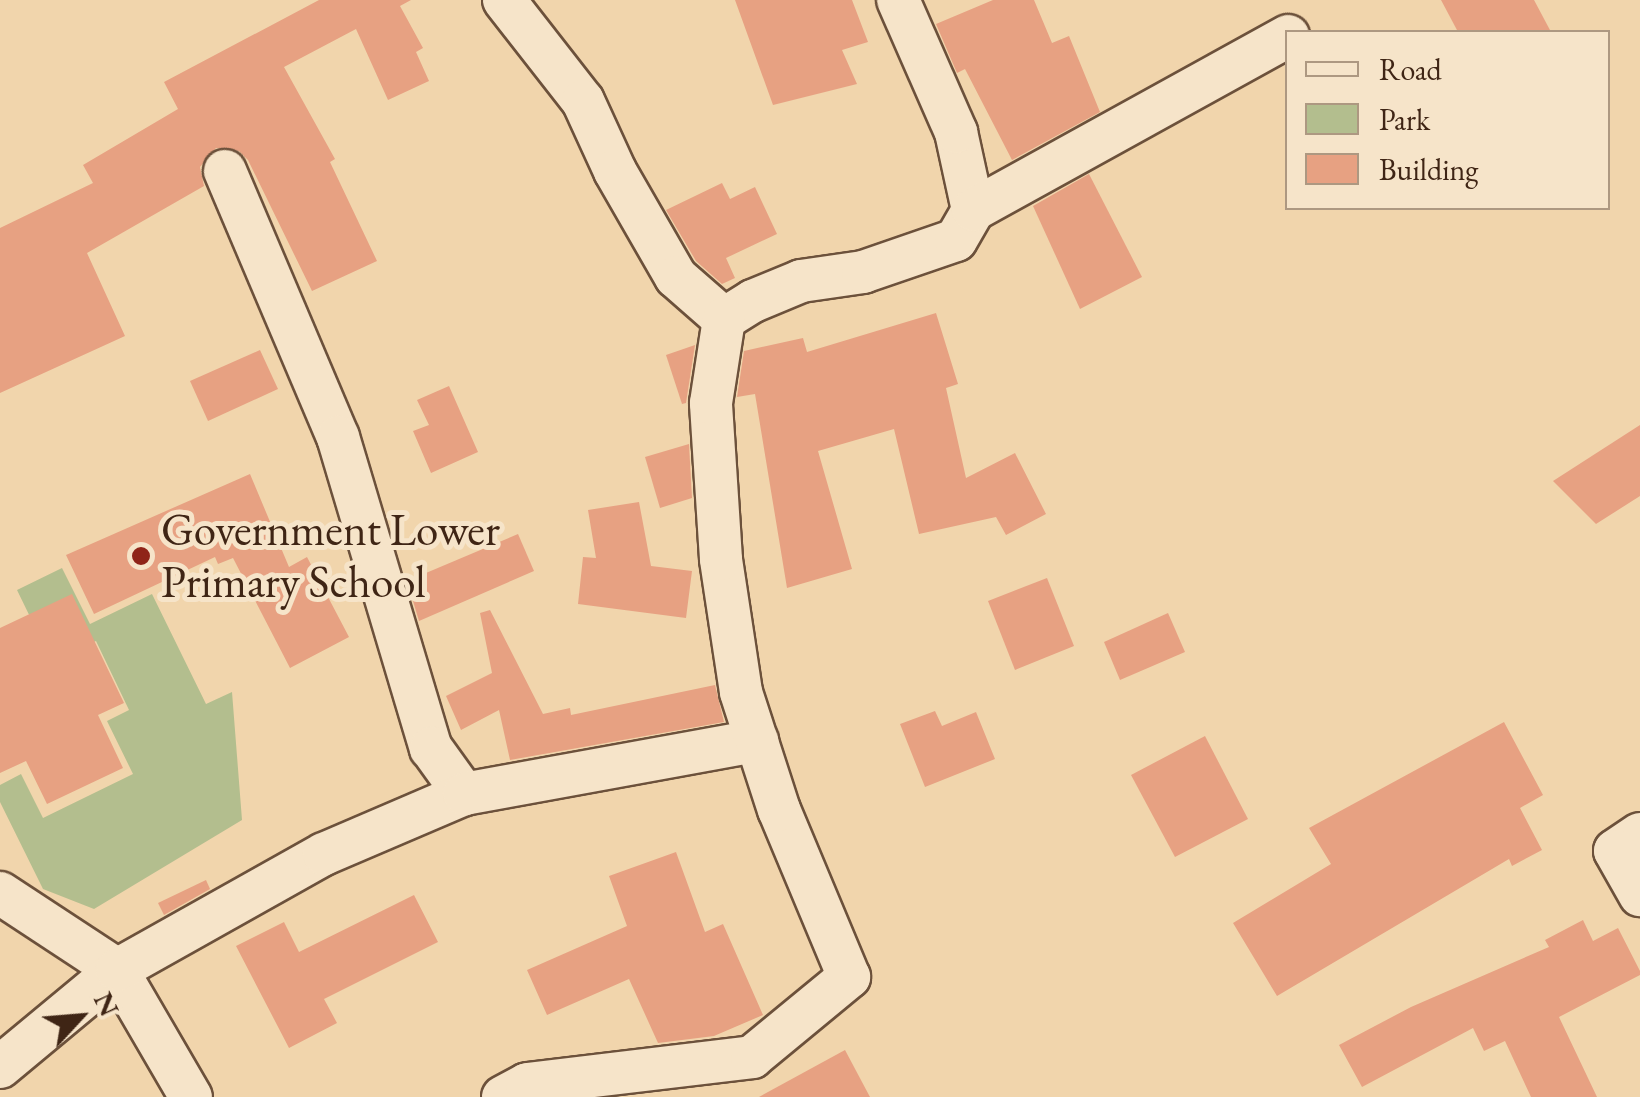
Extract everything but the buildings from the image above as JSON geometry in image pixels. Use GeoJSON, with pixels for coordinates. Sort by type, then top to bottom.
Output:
{"type":"FeatureCollection","features":[{"type":"Feature","properties":{"kind":"street"},"geometry":{"type":"LineString","coordinates":[[504,0],[583,101],[615,171],[676,277],[724,319]]}},
{"type":"Feature","properties":{"kind":"street"},"geometry":{"type":"LineString","coordinates":[[898,0],[956,132],[973,210]]}},
{"type":"Feature","properties":{"kind":"street"},"geometry":{"type":"LineString","coordinates":[[502,1097],[527,1084],[752,1058],[850,977],[779,810],[741,692],[721,560],[711,403],[724,319],[753,301],[801,281],[863,272],[956,240],[973,210],[1285,37]]}},
{"type":"Feature","properties":{"kind":"street"},"geometry":{"type":"LineString","coordinates":[[225,171],[338,437],[430,748],[464,794]]}},
{"type":"Feature","properties":{"kind":"street"},"geometry":{"type":"LineString","coordinates":[[0,1067],[118,970],[324,854],[464,794],[757,741]]}},
{"type":"Feature","properties":{"kind":"street"},"geometry":{"type":"LineString","coordinates":[[1640,834],[1615,851],[1640,895]]}},
{"type":"Feature","properties":{"kind":"street"},"geometry":{"type":"LineString","coordinates":[[0,893],[118,970],[191,1097]]}},
{"type":"Feature","properties":{"kind":"green space"},"geometry":{"type":"Polygon","coordinates":[[[62,568],[90,624],[152,594],[206,704],[232,692],[242,820],[94,909],[43,889],[0,802],[0,785],[21,774],[43,818],[133,774],[107,721],[129,710],[96,641],[52,662],[17,590],[62,568]]]}},
{"type":"Feature","properties":{"kind":"place","name":"Government Lower Primary School"},"geometry":{"type":"Point","coordinates":[141,556]}}]}
